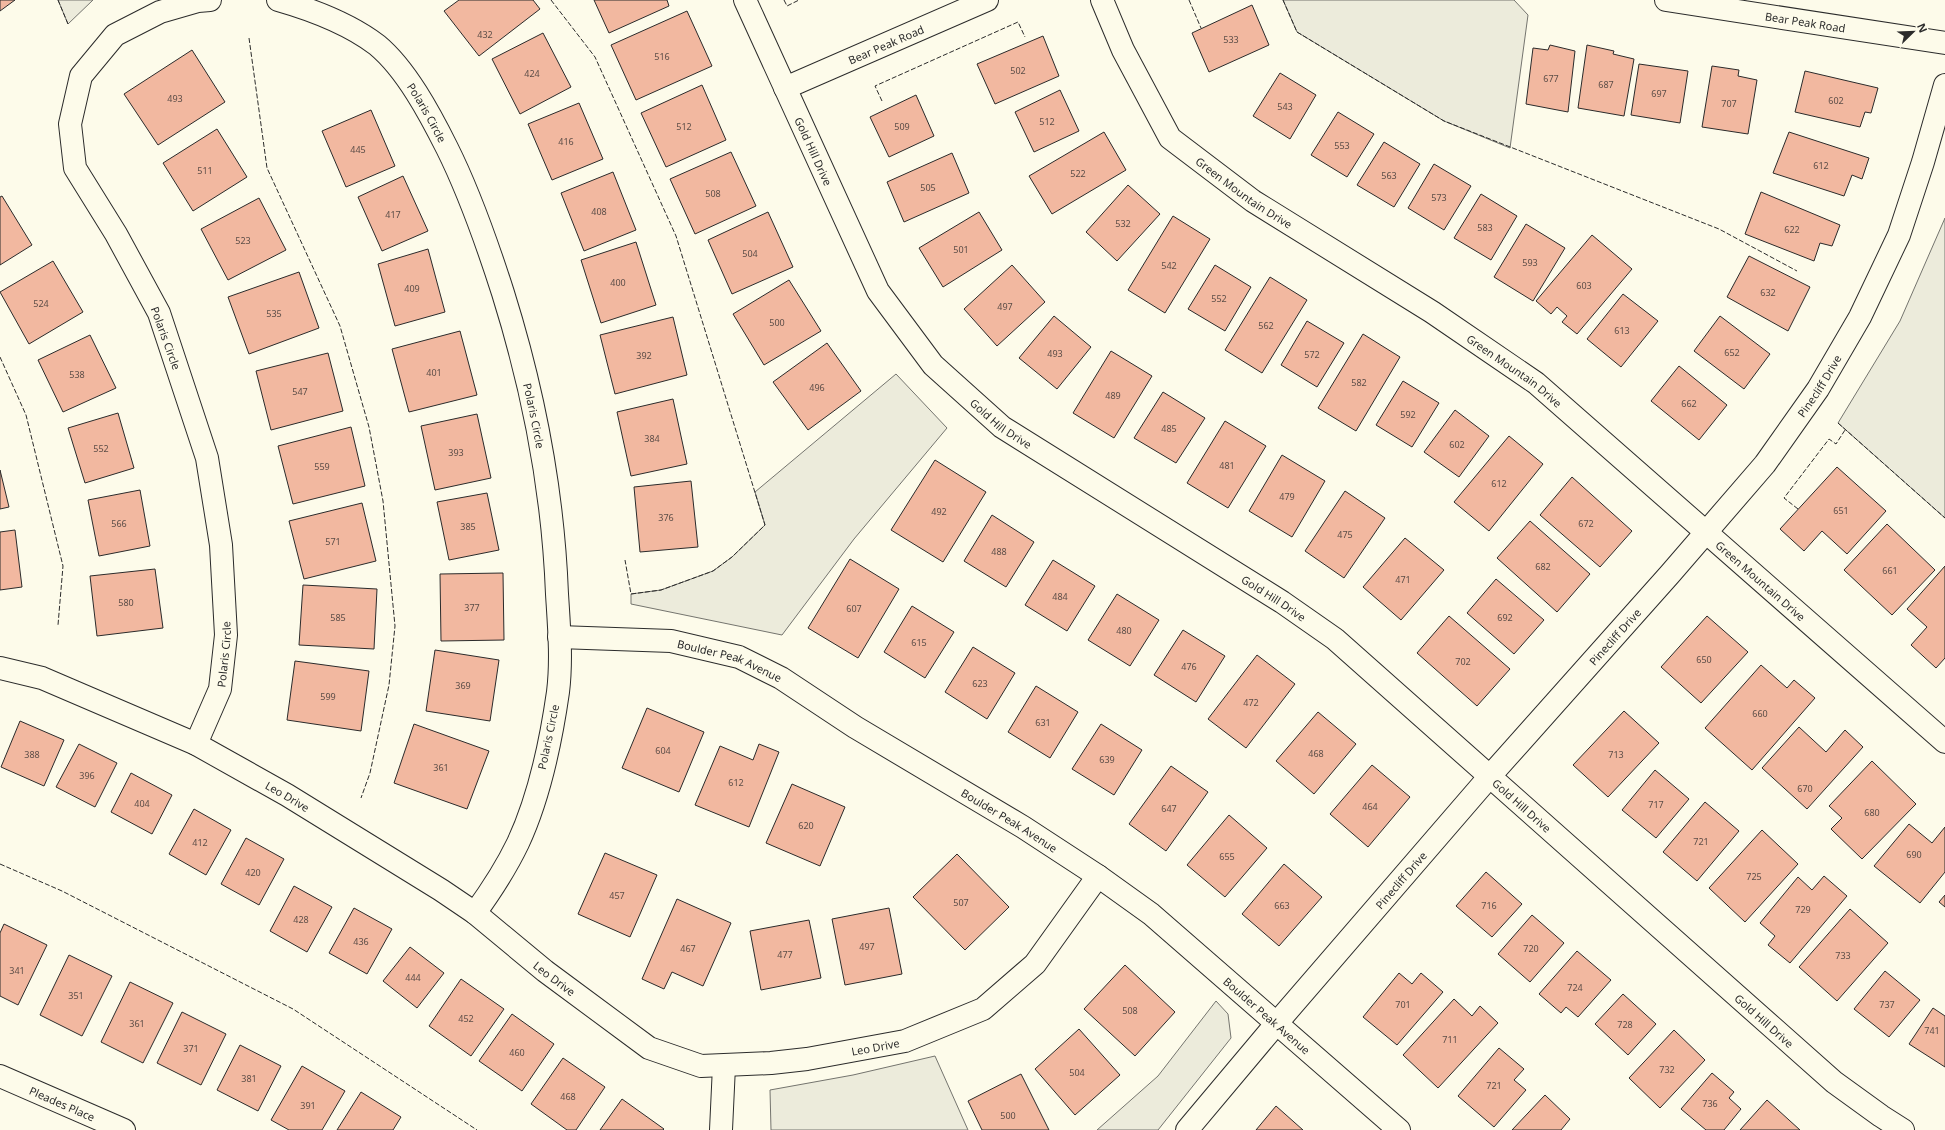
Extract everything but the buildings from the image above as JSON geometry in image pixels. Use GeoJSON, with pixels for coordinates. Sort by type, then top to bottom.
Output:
{"type":"FeatureCollection","features":[{"type":"Feature","properties":{"kind":"street","name":"Polaris Circle"},"geometry":{"type":"LineString","coordinates":[[196,744],[220,689],[226,635],[221,545],[207,458],[159,313],[116,234],[75,168],[70,124],[81,76],[115,35],[160,12],[210,0]]}},
{"type":"Feature","properties":{"kind":"street","name":"Polaris Circle"},"geometry":{"type":"LineString","coordinates":[[278,0],[312,10],[346,26],[377,46],[405,77],[429,113],[464,182],[491,256],[521,350],[543,448],[555,542],[559,637],[558,690],[549,741],[536,794],[518,842],[492,890],[475,913]]}},
{"type":"Feature","properties":{"kind":"street","name":"Gold Hill Drive"},"geometry":{"type":"LineString","coordinates":[[746,0],[878,291],[933,365],[1002,427],[1275,598],[1336,639],[1834,1082],[1903,1130]]}},
{"type":"Feature","properties":{"kind":"street","name":"Bear Peak Road"},"geometry":{"type":"LineString","coordinates":[[785,88],[987,0]]}},
{"type":"Feature","properties":{"kind":"street","name":"Green Mountain Drive"},"geometry":{"type":"LineString","coordinates":[[1102,0],[1123,50],[1170,138],[1253,201],[1432,312],[1536,383],[1945,742]]}},
{"type":"Feature","properties":{"kind":"street","name":"Bear Peak Road"},"geometry":{"type":"LineString","coordinates":[[1666,0],[1945,43]]}},
{"type":"Feature","properties":{"kind":"street","name":"Pinecliff Drive"},"geometry":{"type":"LineString","coordinates":[[1187,1130],[1276,1024],[1490,776],[1706,533],[1765,464],[1818,389],[1860,317],[1899,235],[1924,162],[1945,85]]}},
{"type":"Feature","properties":{"kind":"street","name":"Boulder Peak Avenue"},"geometry":{"type":"LineString","coordinates":[[559,637],[671,641],[740,657],[781,678],[855,727],[1023,827],[1098,876],[1151,914],[1398,1130]]}},
{"type":"Feature","properties":{"kind":"street","name":"Leo Drive"},"geometry":{"type":"LineString","coordinates":[[0,668],[42,678],[196,744],[287,795],[442,890],[475,913],[546,971],[649,1048],[701,1066],[724,1066],[807,1059],[905,1041],[983,1009],[1035,964],[1098,876]]}},
{"type":"Feature","properties":{"kind":"street"},"geometry":{"type":"LineString","coordinates":[[721,1130],[724,1066]]}},
{"type":"Feature","properties":{"kind":"street","name":"Pleades Place"},"geometry":{"type":"LineString","coordinates":[[0,1076],[124,1130]]}},
{"type":"Feature","properties":{"kind":"shaded area"},"geometry":{"type":"Polygon","coordinates":[[[58,0],[93,0],[68,24],[58,0]]]}},
{"type":"Feature","properties":{"kind":"shaded area"},"geometry":{"type":"Polygon","coordinates":[[[1283,0],[1514,0],[1528,15],[1510,148],[1444,121],[1297,32],[1283,0]]]}},
{"type":"Feature","properties":{"kind":"shaded area"},"geometry":{"type":"Polygon","coordinates":[[[1945,218],[1945,518],[1838,423],[1900,321],[1945,218]]]}},
{"type":"Feature","properties":{"kind":"shaded area"},"geometry":{"type":"Polygon","coordinates":[[[896,374],[947,428],[854,539],[782,635],[631,604],[631,594],[661,590],[713,571],[732,557],[765,525],[755,492],[896,374]]]}},
{"type":"Feature","properties":{"kind":"shaded area"},"geometry":{"type":"Polygon","coordinates":[[[1216,1001],[1228,1014],[1231,1038],[1158,1130],[1097,1130],[1158,1076],[1216,1001]]]}},
{"type":"Feature","properties":{"kind":"shaded area"},"geometry":{"type":"Polygon","coordinates":[[[935,1056],[968,1130],[771,1130],[770,1090],[853,1075],[935,1056]]]}},
{"type":"Feature","properties":{"kind":"fence"},"geometry":{"type":"LineString","coordinates":[[58,0],[68,24]]}},
{"type":"Feature","properties":{"kind":"fence"},"geometry":{"type":"LineString","coordinates":[[551,0],[595,57],[676,236],[765,525],[732,557],[713,571],[661,590],[631,594],[625,560]]}},
{"type":"Feature","properties":{"kind":"fence"},"geometry":{"type":"LineString","coordinates":[[784,0],[787,6],[799,0]]}},
{"type":"Feature","properties":{"kind":"fence"},"geometry":{"type":"LineString","coordinates":[[1189,0],[1201,28]]}},
{"type":"Feature","properties":{"kind":"fence"},"geometry":{"type":"LineString","coordinates":[[1283,0],[1297,32],[1444,121],[1719,229],[1797,271]]}},
{"type":"Feature","properties":{"kind":"fence"},"geometry":{"type":"LineString","coordinates":[[882,101],[875,86],[1018,22],[1025,37]]}},
{"type":"Feature","properties":{"kind":"fence"},"geometry":{"type":"LineString","coordinates":[[249,38],[267,168],[340,326],[369,427],[383,501],[395,626],[389,685],[370,773],[361,798]]}},
{"type":"Feature","properties":{"kind":"fence"},"geometry":{"type":"LineString","coordinates":[[0,357],[26,415],[63,566],[58,625]]}},
{"type":"Feature","properties":{"kind":"fence"},"geometry":{"type":"LineString","coordinates":[[1838,423],[1945,518]]}},
{"type":"Feature","properties":{"kind":"fence"},"geometry":{"type":"LineString","coordinates":[[1798,509],[1784,498],[1829,439],[1836,444],[1845,430]]}},
{"type":"Feature","properties":{"kind":"fence"},"geometry":{"type":"LineString","coordinates":[[0,864],[62,891],[293,1009],[477,1130]]}}]}
